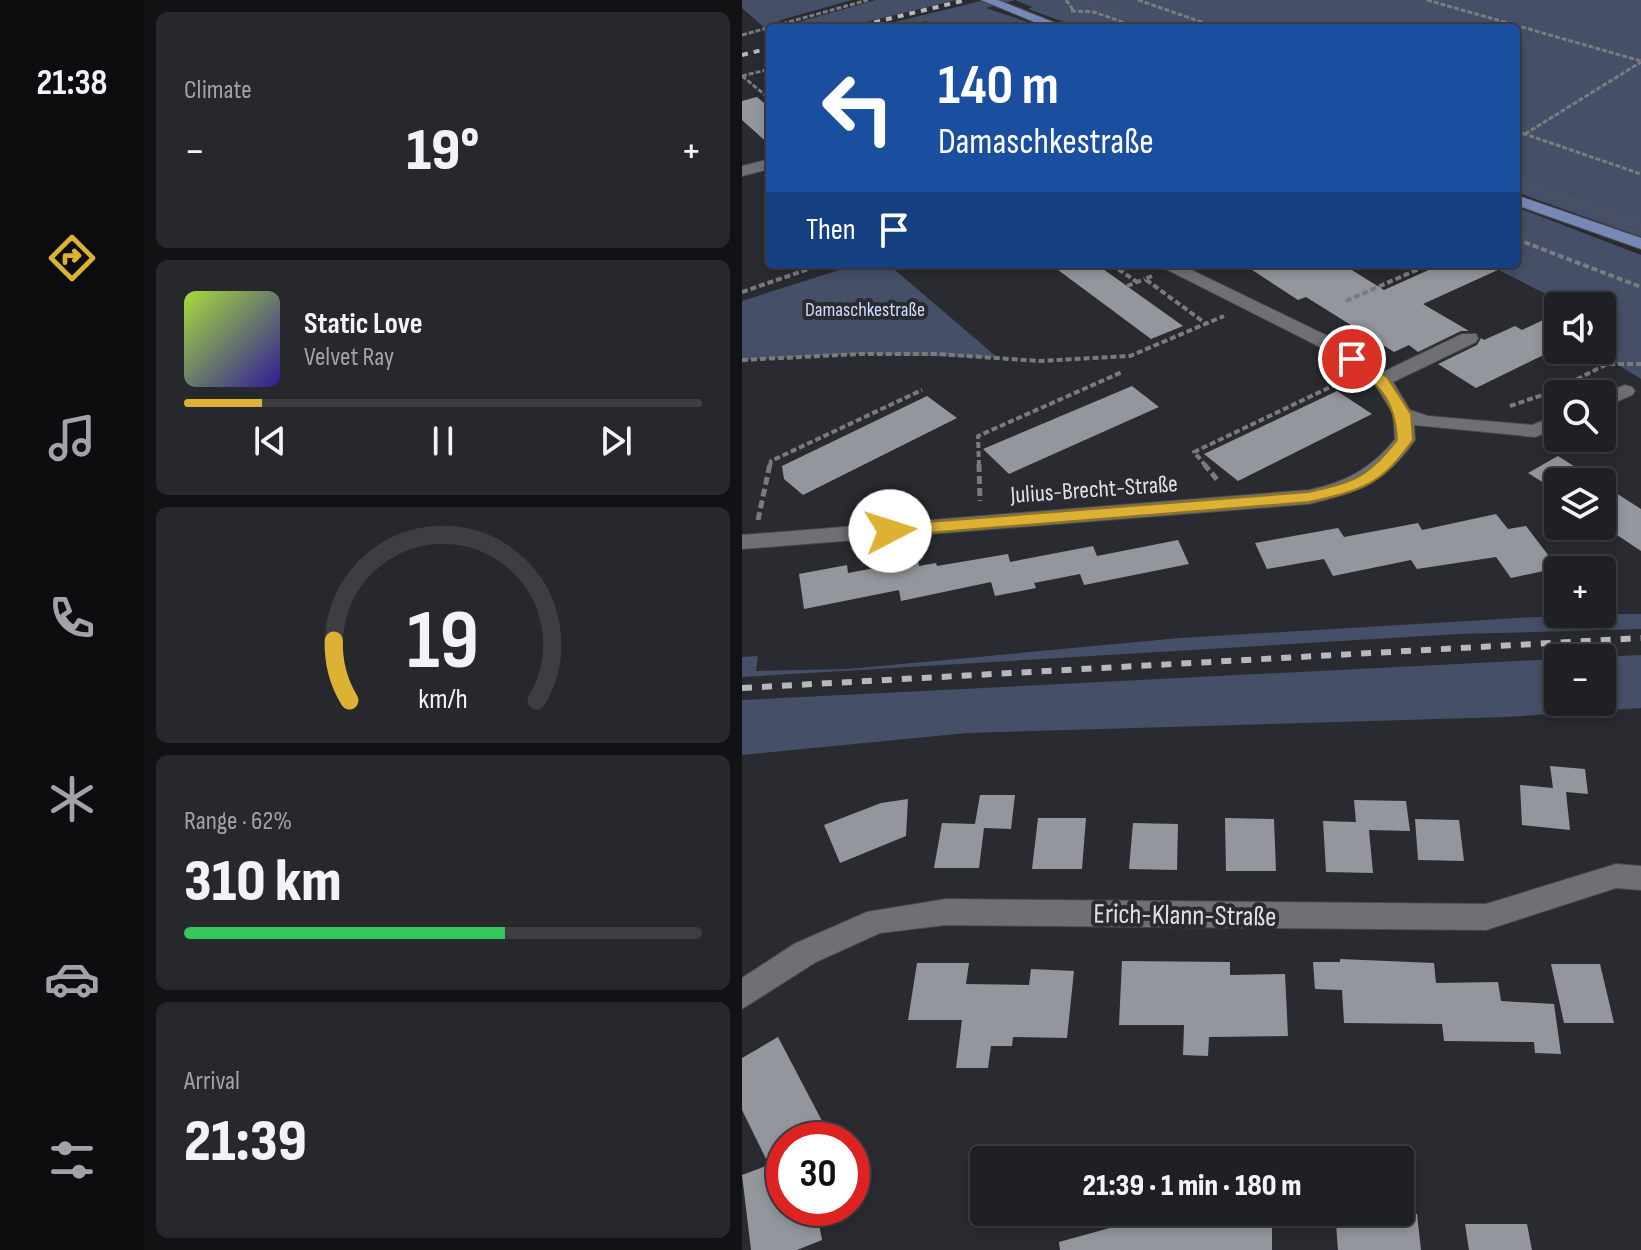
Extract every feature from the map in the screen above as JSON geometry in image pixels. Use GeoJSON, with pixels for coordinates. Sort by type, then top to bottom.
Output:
{"type":"FeatureCollection","features":[{"type":"Feature","properties":{"kind":"main road"},"geometry":{"type":"LineString","coordinates":[[993,2],[1051,24]]}},
{"type":"Feature","properties":{"kind":"main road"},"geometry":{"type":"LineString","coordinates":[[1520,201],[1641,244]]}},
{"type":"Feature","properties":{"kind":"street"},"geometry":{"type":"LineString","coordinates":[[742,171],[766,165]]}},
{"type":"Feature","properties":{"kind":"street"},"geometry":{"type":"LineString","coordinates":[[1172,268],[1337,348],[1375,375],[1403,414],[1425,422],[1535,431],[1544,427]]}},
{"type":"Feature","properties":{"kind":"street"},"geometry":{"type":"LineString","coordinates":[[1375,375],[1469,338]]}},
{"type":"Feature","properties":{"kind":"street"},"geometry":{"type":"LineString","coordinates":[[1616,395],[1625,391]]}},
{"type":"Feature","properties":{"kind":"street","name":"Julius-Brecht-Straße"},"geometry":{"type":"LineString","coordinates":[[748,542],[1309,497],[1351,488],[1383,469],[1405,440],[1403,414]]}},
{"type":"Feature","properties":{"kind":"street","name":"Erich-Klann-Straße"},"geometry":{"type":"LineString","coordinates":[[742,995],[805,953],[877,921],[946,912],[1486,917],[1616,876],[1641,878]]}},
{"type":"Feature","properties":{"kind":"path"},"geometry":{"type":"LineString","coordinates":[[782,24],[868,0]]}},
{"type":"Feature","properties":{"kind":"path"},"geometry":{"type":"LineString","coordinates":[[1066,0],[1074,11]]}},
{"type":"Feature","properties":{"kind":"path"},"geometry":{"type":"LineString","coordinates":[[1138,0],[1207,24]]}},
{"type":"Feature","properties":{"kind":"path"},"geometry":{"type":"LineString","coordinates":[[1427,0],[1511,24]]}},
{"type":"Feature","properties":{"kind":"path"},"geometry":{"type":"LineString","coordinates":[[1065,12],[1094,12],[1128,24]]}},
{"type":"Feature","properties":{"kind":"path"},"geometry":{"type":"LineString","coordinates":[[1520,27],[1641,61]]}},
{"type":"Feature","properties":{"kind":"path"},"geometry":{"type":"LineString","coordinates":[[742,35],[766,28]]}},
{"type":"Feature","properties":{"kind":"path"},"geometry":{"type":"LineString","coordinates":[[1525,134],[1641,61]]}},
{"type":"Feature","properties":{"kind":"path"},"geometry":{"type":"LineString","coordinates":[[742,76],[766,70]]}},
{"type":"Feature","properties":{"kind":"path"},"geometry":{"type":"LineString","coordinates":[[742,76],[766,96]]}},
{"type":"Feature","properties":{"kind":"path"},"geometry":{"type":"LineString","coordinates":[[1520,132],[1641,174]]}},
{"type":"Feature","properties":{"kind":"path"},"geometry":{"type":"LineString","coordinates":[[1520,241],[1641,287]]}},
{"type":"Feature","properties":{"kind":"path"},"geometry":{"type":"LineString","coordinates":[[742,292],[811,268]]}},
{"type":"Feature","properties":{"kind":"path"},"geometry":{"type":"LineString","coordinates":[[1117,268],[1137,282]]}},
{"type":"Feature","properties":{"kind":"path"},"geometry":{"type":"LineString","coordinates":[[1127,286],[1164,268]]}},
{"type":"Feature","properties":{"kind":"path"},"geometry":{"type":"LineString","coordinates":[[1346,301],[1421,268]]}},
{"type":"Feature","properties":{"kind":"path"},"geometry":{"type":"LineString","coordinates":[[1145,279],[1205,324]]}},
{"type":"Feature","properties":{"kind":"path"},"geometry":{"type":"LineString","coordinates":[[742,360],[859,354],[938,354],[1039,361],[1130,356],[1248,306]]}},
{"type":"Feature","properties":{"kind":"path"},"geometry":{"type":"LineString","coordinates":[[1507,407],[1554,391],[1607,364],[1641,364]]}},
{"type":"Feature","properties":{"kind":"path"},"geometry":{"type":"LineString","coordinates":[[981,524],[978,436],[1122,372]]}},
{"type":"Feature","properties":{"kind":"path"},"geometry":{"type":"LineString","coordinates":[[1236,503],[1194,452],[1375,375]]}},
{"type":"Feature","properties":{"kind":"path"},"geometry":{"type":"LineString","coordinates":[[748,542],[771,461],[922,390]]}},
{"type":"Feature","properties":{"kind":"green space"},"geometry":{"type":"Polygon","coordinates":[[[742,0],[852,0],[766,24],[765,28],[742,8],[742,0]]]}},
{"type":"Feature","properties":{"kind":"green space"},"geometry":{"type":"Polygon","coordinates":[[[876,0],[956,0],[858,24],[791,24],[876,0]]]}},
{"type":"Feature","properties":{"kind":"green space"},"geometry":{"type":"Polygon","coordinates":[[[985,0],[1015,0],[986,8],[1033,24],[931,24],[926,21],[886,24],[985,0]]]}},
{"type":"Feature","properties":{"kind":"green space"},"geometry":{"type":"Polygon","coordinates":[[[1015,0],[1641,0],[1641,237],[1520,193],[1520,24],[1069,24],[1028,9],[1032,7],[1015,0]]]}},
{"type":"Feature","properties":{"kind":"green space"},"geometry":{"type":"Polygon","coordinates":[[[1520,209],[1641,255],[1641,379],[1616,364],[1616,292],[1544,293],[1495,268],[1520,268],[1520,209]]]}},
{"type":"Feature","properties":{"kind":"green space","name":"Damaschkestraße"},"geometry":{"type":"Polygon","coordinates":[[[845,268],[893,268],[998,358],[859,354],[742,360],[742,301],[845,268]]]}},
{"type":"Feature","properties":{"kind":"green space"},"geometry":{"type":"Polygon","coordinates":[[[1616,614],[1641,614],[1641,629],[1458,634],[742,677],[742,657],[758,656],[756,671],[848,669],[1180,638],[1544,617],[1544,628],[1616,628],[1616,614]]]}},
{"type":"Feature","properties":{"kind":"green space"},"geometry":{"type":"Polygon","coordinates":[[[1641,655],[1641,708],[1616,710],[1616,656],[1641,655]]]}},
{"type":"Feature","properties":{"kind":"green space"},"geometry":{"type":"Polygon","coordinates":[[[1544,660],[1544,714],[1506,717],[967,733],[742,755],[742,700],[1544,660]]]}},
{"type":"Feature","properties":{"kind":"building"},"geometry":{"type":"Polygon","coordinates":[[[757,97],[766,105],[766,141],[742,120],[742,101],[757,97]]]}},
{"type":"Feature","properties":{"kind":"building"},"geometry":{"type":"Polygon","coordinates":[[[1055,268],[1102,268],[1183,326],[1151,339],[1055,268]]]}},
{"type":"Feature","properties":{"kind":"building"},"geometry":{"type":"Polygon","coordinates":[[[1249,268],[1348,268],[1384,290],[1433,268],[1502,268],[1423,304],[1469,331],[1461,331],[1418,352],[1409,345],[1394,352],[1306,297],[1298,300],[1249,268]]]}},
{"type":"Feature","properties":{"kind":"building"},"geometry":{"type":"Polygon","coordinates":[[[1544,320],[1544,355],[1476,388],[1438,364],[1477,345],[1481,338],[1484,340],[1515,326],[1522,330],[1544,320]]]}},
{"type":"Feature","properties":{"kind":"building"},"geometry":{"type":"Polygon","coordinates":[[[1132,386],[1159,407],[1009,474],[983,449],[1132,386]]]}},
{"type":"Feature","properties":{"kind":"building"},"geometry":{"type":"Polygon","coordinates":[[[1337,391],[1372,414],[1238,481],[1204,454],[1337,391]]]}},
{"type":"Feature","properties":{"kind":"building"},"geometry":{"type":"Polygon","coordinates":[[[927,396],[957,418],[803,495],[784,479],[782,466],[927,396]]]}},
{"type":"Feature","properties":{"kind":"building"},"geometry":{"type":"Polygon","coordinates":[[[1558,456],[1576,468],[1544,468],[1544,483],[1528,473],[1558,456]]]}},
{"type":"Feature","properties":{"kind":"building"},"geometry":{"type":"Polygon","coordinates":[[[1616,493],[1641,509],[1641,551],[1616,534],[1616,493]]]}},
{"type":"Feature","properties":{"kind":"building"},"geometry":{"type":"Polygon","coordinates":[[[1496,514],[1508,529],[1526,526],[1549,556],[1544,556],[1544,571],[1511,578],[1496,557],[1417,569],[1411,560],[1333,576],[1324,559],[1267,569],[1255,543],[1338,528],[1344,537],[1418,523],[1422,530],[1496,514]]]}},
{"type":"Feature","properties":{"kind":"building"},"geometry":{"type":"Polygon","coordinates":[[[1178,540],[1189,564],[1084,585],[1080,574],[1034,583],[1036,588],[995,596],[991,582],[901,601],[899,590],[804,609],[799,574],[847,565],[848,573],[918,560],[919,566],[936,563],[937,566],[1008,554],[1010,562],[1093,546],[1097,556],[1178,540]]]}},
{"type":"Feature","properties":{"kind":"building"},"geometry":{"type":"Polygon","coordinates":[[[1550,766],[1585,769],[1588,794],[1566,792],[1570,830],[1522,825],[1520,785],[1553,788],[1550,766]]]}},
{"type":"Feature","properties":{"kind":"building"},"geometry":{"type":"Polygon","coordinates":[[[980,795],[1015,795],[1011,829],[984,828],[979,868],[934,868],[942,823],[975,824],[980,795]]]}},
{"type":"Feature","properties":{"kind":"building"},"geometry":{"type":"Polygon","coordinates":[[[908,799],[906,836],[840,863],[824,825],[881,803],[908,799]]]}},
{"type":"Feature","properties":{"kind":"building"},"geometry":{"type":"Polygon","coordinates":[[[1354,800],[1406,801],[1410,831],[1369,830],[1373,873],[1326,872],[1323,821],[1356,822],[1354,800]]]}},
{"type":"Feature","properties":{"kind":"building"},"geometry":{"type":"Polygon","coordinates":[[[1038,818],[1086,818],[1082,869],[1032,869],[1038,818]]]}},
{"type":"Feature","properties":{"kind":"building"},"geometry":{"type":"Polygon","coordinates":[[[1225,818],[1274,819],[1276,871],[1226,871],[1225,818]]]}},
{"type":"Feature","properties":{"kind":"building"},"geometry":{"type":"Polygon","coordinates":[[[1415,819],[1459,820],[1464,861],[1418,860],[1415,819]]]}},
{"type":"Feature","properties":{"kind":"building"},"geometry":{"type":"Polygon","coordinates":[[[1133,823],[1178,824],[1177,870],[1129,869],[1133,823]]]}},
{"type":"Feature","properties":{"kind":"building"},"geometry":{"type":"Polygon","coordinates":[[[1340,959],[1434,963],[1436,983],[1498,982],[1501,1001],[1554,1004],[1561,1054],[1535,1053],[1534,1042],[1444,1041],[1442,1024],[1344,1023],[1342,990],[1315,989],[1313,962],[1340,962],[1340,959]]]}},
{"type":"Feature","properties":{"kind":"building"},"geometry":{"type":"Polygon","coordinates":[[[1122,961],[1230,962],[1230,975],[1285,974],[1288,1036],[1209,1037],[1208,1056],[1183,1055],[1184,1025],[1119,1025],[1122,961]]]}},
{"type":"Feature","properties":{"kind":"building"},"geometry":{"type":"Polygon","coordinates":[[[917,963],[969,963],[966,984],[1029,985],[1031,969],[1074,971],[1067,1038],[1013,1037],[1012,1046],[991,1046],[988,1068],[956,1068],[962,1020],[908,1020],[917,963]]]}},
{"type":"Feature","properties":{"kind":"building"},"geometry":{"type":"Polygon","coordinates":[[[1551,964],[1600,964],[1614,1023],[1564,1023],[1551,964]]]}},
{"type":"Feature","properties":{"kind":"building"},"geometry":{"type":"Polygon","coordinates":[[[778,1037],[823,1122],[766,1122],[766,1159],[742,1110],[742,1058],[778,1037]]]}},
{"type":"Feature","properties":{"kind":"building"},"geometry":{"type":"Polygon","coordinates":[[[766,1166],[766,1226],[819,1226],[822,1240],[797,1250],[751,1250],[742,1175],[766,1166]]]}},
{"type":"Feature","properties":{"kind":"building"},"geometry":{"type":"Polygon","coordinates":[[[1414,1214],[1417,1214],[1421,1250],[1338,1250],[1336,1226],[1414,1226],[1414,1214]]]}},
{"type":"Feature","properties":{"kind":"building"},"geometry":{"type":"Polygon","coordinates":[[[1465,1224],[1527,1224],[1532,1250],[1469,1250],[1465,1224]]]}},
{"type":"Feature","properties":{"kind":"building"},"geometry":{"type":"Polygon","coordinates":[[[1117,1226],[1272,1226],[1272,1250],[1060,1250],[1059,1242],[1117,1226]]]}},
{"type":"Feature","properties":{"kind":"waterway"},"geometry":{"type":"LineString","coordinates":[[1085,4],[1145,24]]}},
{"type":"Feature","properties":{"kind":"waterway"},"geometry":{"type":"LineString","coordinates":[[1520,183],[1579,204]]}},
{"type":"Feature","properties":{"kind":"waterway"},"geometry":{"type":"LineString","coordinates":[[1573,202],[1641,225]]}},
{"type":"Feature","properties":{"kind":"railway"},"geometry":{"type":"LineString","coordinates":[[867,24],[966,0]]}},
{"type":"Feature","properties":{"kind":"railway"},"geometry":{"type":"LineString","coordinates":[[742,55],[766,49]]}},
{"type":"Feature","properties":{"kind":"railway"},"geometry":{"type":"LineString","coordinates":[[742,688],[1641,638]]}},
{"type":"Feature","properties":{"kind":"route"},"geometry":{"type":"LineString","coordinates":[[890,531],[1309,497],[1351,488],[1383,469],[1405,440],[1403,414],[1382,380],[1352,359]]}}]}
